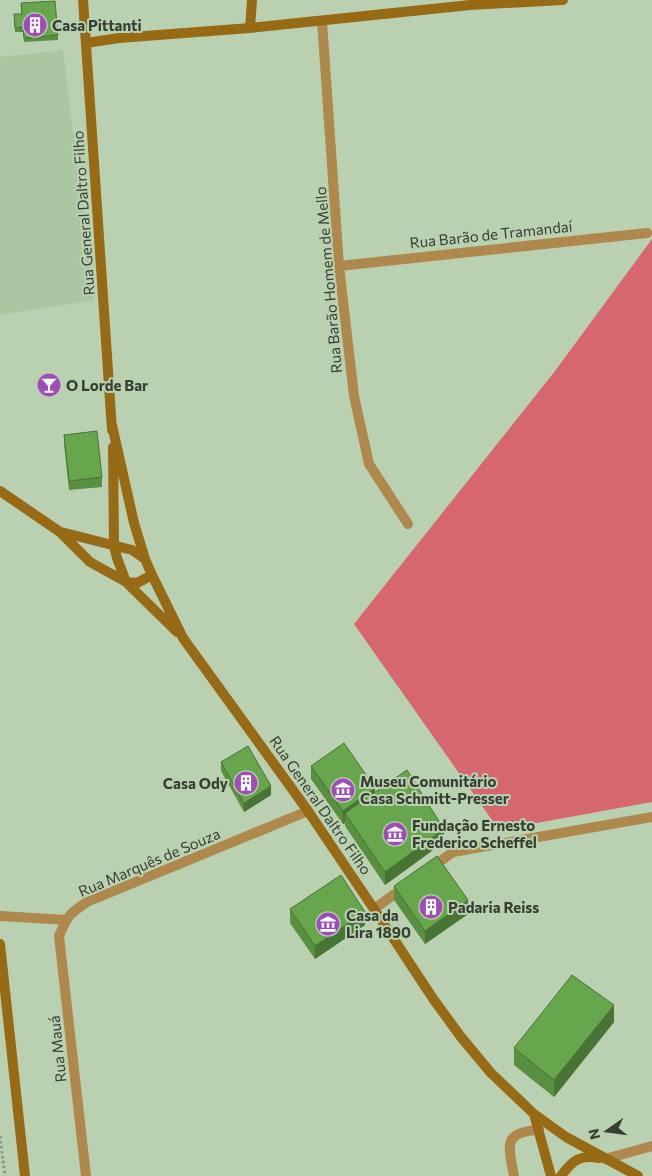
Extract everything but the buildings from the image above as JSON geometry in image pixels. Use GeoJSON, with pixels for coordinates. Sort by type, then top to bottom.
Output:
{"type":"FeatureCollection","features":[{"type":"Feature","properties":{"kind":"main road","name":"Rua General Daltro Filho"},"geometry":{"type":"LineString","coordinates":[[83,0],[112,425],[114,546],[126,582]]}},
{"type":"Feature","properties":{"kind":"main road"},"geometry":{"type":"LineString","coordinates":[[250,28],[252,0]]}},
{"type":"Feature","properties":{"kind":"main road"},"geometry":{"type":"LineString","coordinates":[[86,43],[119,38],[322,21],[470,3],[564,0]]}},
{"type":"Feature","properties":{"kind":"main road","name":"Rua General Daltro Filho"},"geometry":{"type":"LineString","coordinates":[[112,425],[134,523],[145,559],[183,638],[308,811],[434,1000],[461,1037],[491,1073],[534,1114],[551,1176]]}},
{"type":"Feature","properties":{"kind":"main road"},"geometry":{"type":"LineString","coordinates":[[0,491],[60,532],[90,562],[126,582],[183,638]]}},
{"type":"Feature","properties":{"kind":"main road"},"geometry":{"type":"LineString","coordinates":[[60,532],[132,550],[145,559]]}},
{"type":"Feature","properties":{"kind":"main road"},"geometry":{"type":"LineString","coordinates":[[126,582],[137,583],[152,576]]}},
{"type":"Feature","properties":{"kind":"main road"},"geometry":{"type":"LineString","coordinates":[[0,944],[25,1176]]}},
{"type":"Feature","properties":{"kind":"main road"},"geometry":{"type":"LineString","coordinates":[[534,1114],[566,1138],[638,1176]]}},
{"type":"Feature","properties":{"kind":"main road"},"geometry":{"type":"LineString","coordinates":[[561,1176],[580,1158],[589,1156],[605,1159]]}},
{"type":"Feature","properties":{"kind":"street","name":"Rua Barão Homem de Mello"},"geometry":{"type":"LineString","coordinates":[[322,21],[339,266],[354,396],[369,464],[408,524]]}},
{"type":"Feature","properties":{"kind":"street","name":"Rua Barão de Tramandaí"},"geometry":{"type":"LineString","coordinates":[[339,266],[647,233]]}},
{"type":"Feature","properties":{"kind":"street","name":"Rua Marquês de Souza"},"geometry":{"type":"LineString","coordinates":[[66,920],[71,912],[87,902],[308,811]]}},
{"type":"Feature","properties":{"kind":"street"},"geometry":{"type":"LineString","coordinates":[[374,909],[453,852],[652,817]]}},
{"type":"Feature","properties":{"kind":"street"},"geometry":{"type":"LineString","coordinates":[[0,916],[66,920]]}},
{"type":"Feature","properties":{"kind":"street","name":"Rua Mauá"},"geometry":{"type":"LineString","coordinates":[[66,920],[60,936],[86,1176]]}},
{"type":"Feature","properties":{"kind":"street"},"geometry":{"type":"LineString","coordinates":[[514,1176],[510,1148],[514,1135],[520,1132],[539,1130]]}},
{"type":"Feature","properties":{"kind":"street"},"geometry":{"type":"LineString","coordinates":[[605,1159],[652,1146]]}},
{"type":"Feature","properties":{"kind":"path"},"geometry":{"type":"LineString","coordinates":[[0,1136],[5,1176]]}},
{"type":"Feature","properties":{"kind":"shaded area"},"geometry":{"type":"Polygon","coordinates":[[[63,50],[94,300],[0,315],[0,57],[63,50]]]}},
{"type":"Feature","properties":{"kind":"shaded area"},"geometry":{"type":"Polygon","coordinates":[[[652,239],[652,802],[499,830],[354,624],[555,371],[652,239]]]}},
{"type":"Feature","properties":{"kind":"place","name":"Casa Pittanti"},"geometry":{"type":"Point","coordinates":[35,25]}},
{"type":"Feature","properties":{"kind":"place","name":"O Lorde Bar"},"geometry":{"type":"Point","coordinates":[49,385]}},
{"type":"Feature","properties":{"kind":"place","name":"Casa Ody"},"geometry":{"type":"Point","coordinates":[246,783]}},
{"type":"Feature","properties":{"kind":"place","name":"Museu Comunitário Casa Schmitt-Presser"},"geometry":{"type":"Point","coordinates":[343,790]}},
{"type":"Feature","properties":{"kind":"place","name":"Fundação Ernesto Frederico Scheffel"},"geometry":{"type":"Point","coordinates":[395,834]}},
{"type":"Feature","properties":{"kind":"place","name":"Padaria Reiss"},"geometry":{"type":"Point","coordinates":[431,907]}},
{"type":"Feature","properties":{"kind":"place","name":"Casa da Lira 1890"},"geometry":{"type":"Point","coordinates":[328,924]}}]}
